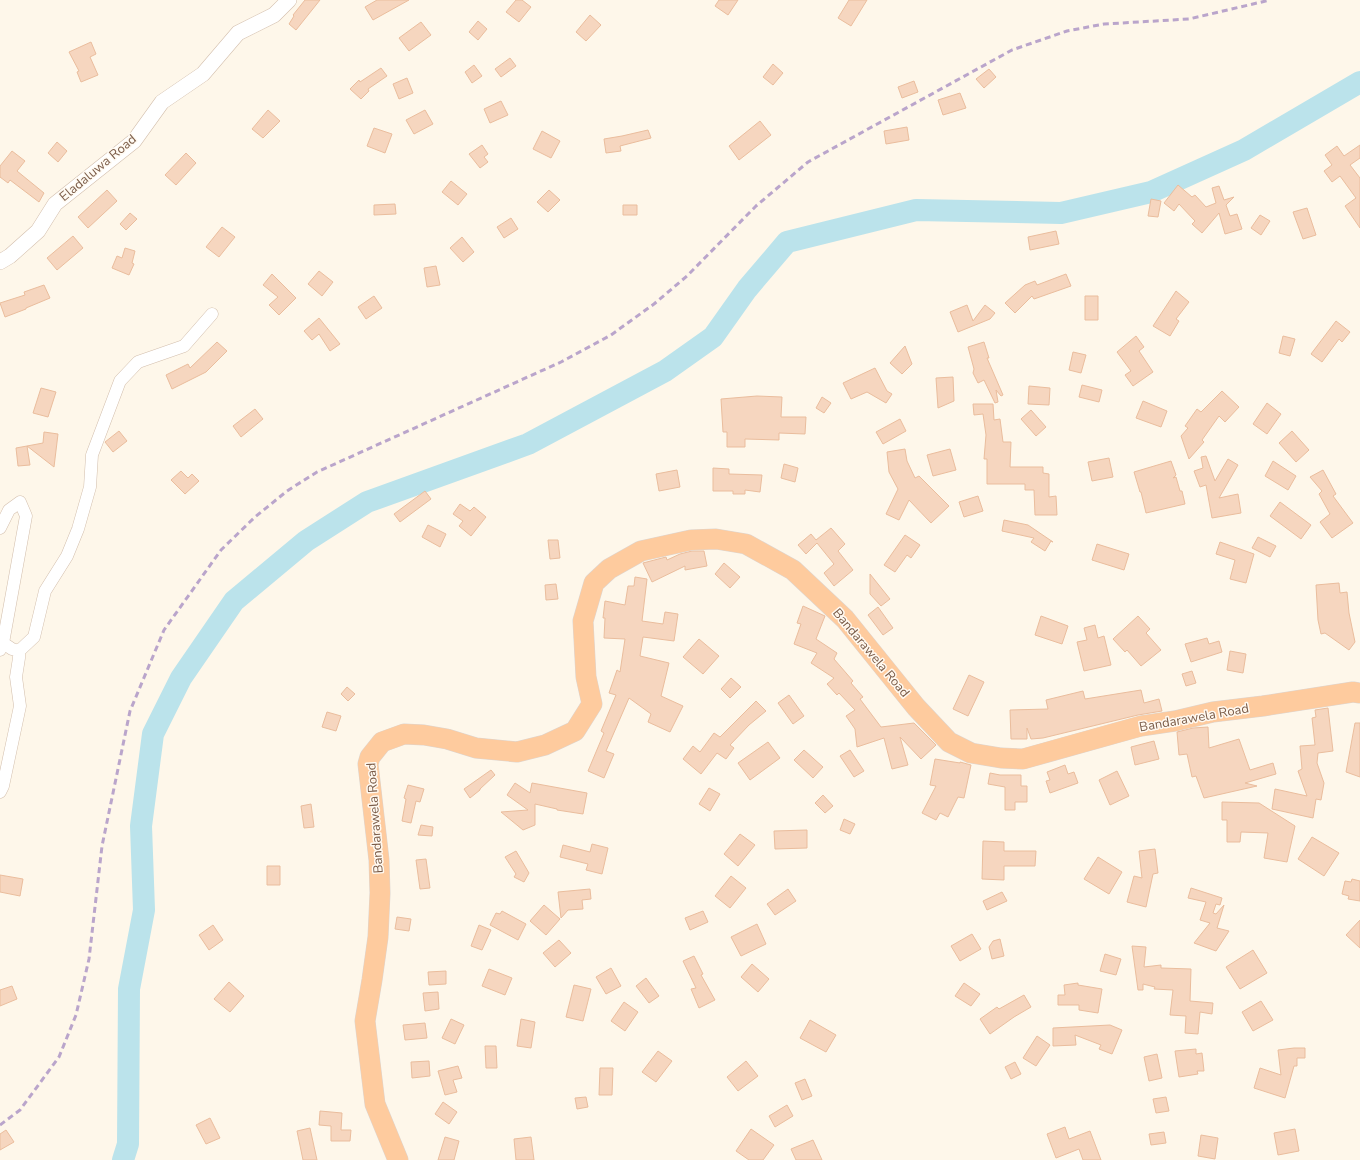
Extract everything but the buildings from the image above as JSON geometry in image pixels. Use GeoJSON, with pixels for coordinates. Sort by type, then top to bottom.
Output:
{"type":"FeatureCollection","features":[{"type":"Feature","properties":{"kind":"highway","name":"Bandarawela Road"},"geometry":{"type":"LineString","coordinates":[[398,1160],[375,1104],[365,1021],[378,937],[380,893],[379,860],[368,764],[370,757],[382,742],[404,734],[424,735],[447,739],[476,748],[517,752],[545,745],[575,731],[592,704],[586,677],[582,621],[594,583],[609,569],[641,551],[691,540],[716,539],[746,544],[793,570],[845,619],[916,707],[949,742],[971,753],[1001,758],[1023,759],[1141,726],[1175,721],[1213,712],[1353,692],[1360,693]]}},
{"type":"Feature","properties":{"kind":"street","name":"Eladaluwa Road"},"geometry":{"type":"LineString","coordinates":[[0,262],[10,256],[38,231],[55,204],[134,141],[162,102],[202,74],[238,33],[274,15],[290,0]]}},
{"type":"Feature","properties":{"kind":"street"},"geometry":{"type":"LineString","coordinates":[[0,792],[3,786],[20,706],[16,678],[19,651],[34,636],[45,591],[67,556],[78,529],[90,487],[92,455],[120,381],[138,362],[184,346],[212,314]]}},
{"type":"Feature","properties":{"kind":"street"},"geometry":{"type":"LineString","coordinates":[[0,528],[9,510],[20,502],[26,516],[2,647],[19,651]]}},
{"type":"Feature","properties":{"kind":"waterway"},"geometry":{"type":"LineString","coordinates":[[123,1160],[128,1144],[129,989],[144,910],[141,826],[153,734],[181,678],[234,601],[306,541],[367,502],[528,444],[665,371],[713,337],[747,289],[787,242],[916,210],[1061,213],[1151,192],[1244,150],[1360,82]]}},
{"type":"Feature","properties":{"kind":"railway"},"geometry":{"type":"LineString","coordinates":[[0,1125],[20,1110],[59,1057],[76,1015],[89,959],[102,846],[130,711],[164,630],[221,550],[255,517],[287,491],[317,472],[561,362],[611,335],[654,304],[687,276],[756,206],[808,162],[1012,50],[1067,31],[1104,24],[1189,19],[1270,0]]}}]}
